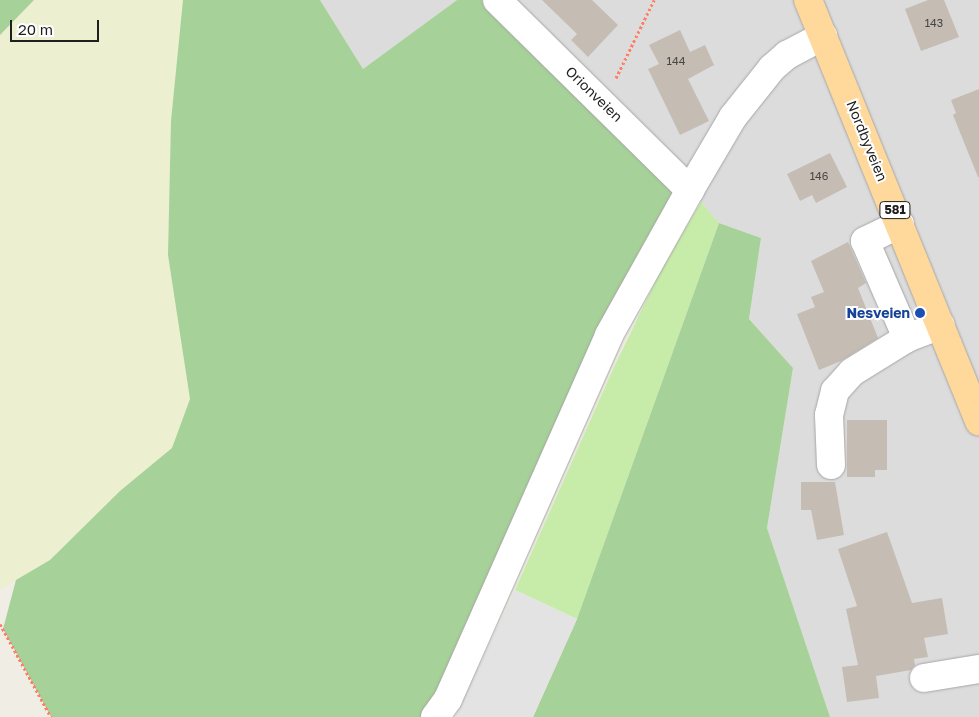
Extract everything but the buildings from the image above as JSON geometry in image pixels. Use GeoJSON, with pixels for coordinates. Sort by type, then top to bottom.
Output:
{"type":"FeatureCollection","features":[{"type":"Feature","properties":{"kind":"main road","name":"Nordbyveien"},"geometry":{"type":"LineString","coordinates":[[808,0],[979,422]]}},
{"type":"Feature","properties":{"kind":"street","name":"Orionveien"},"geometry":{"type":"LineString","coordinates":[[497,0],[604,102],[690,190]]}},
{"type":"Feature","properties":{"kind":"street"},"geometry":{"type":"LineString","coordinates":[[435,717],[448,699],[609,335],[690,190],[732,117],[772,68],[787,55],[823,36]]}},
{"type":"Feature","properties":{"kind":"street"},"geometry":{"type":"LineString","coordinates":[[900,224],[865,241],[907,338]]}},
{"type":"Feature","properties":{"kind":"street"},"geometry":{"type":"LineString","coordinates":[[831,465],[829,415],[835,391],[852,372],[907,338],[941,325]]}},
{"type":"Feature","properties":{"kind":"street"},"geometry":{"type":"LineString","coordinates":[[924,678],[979,669]]}},
{"type":"Feature","properties":{"kind":"path"},"geometry":{"type":"LineString","coordinates":[[604,102],[654,0]]}},
{"type":"Feature","properties":{"kind":"path"},"geometry":{"type":"LineString","coordinates":[[0,624],[51,717]]}},
{"type":"Feature","properties":{"kind":"shaded area"},"geometry":{"type":"Polygon","coordinates":[[[320,0],[457,0],[363,69],[320,0]]]}},
{"type":"Feature","properties":{"kind":"shaded area"},"geometry":{"type":"Polygon","coordinates":[[[499,0],[979,0],[979,717],[830,717],[767,528],[793,368],[749,319],[761,238],[719,223],[690,190],[499,0]]]}},
{"type":"Feature","properties":{"kind":"shaded area"},"geometry":{"type":"Polygon","coordinates":[[[515,590],[577,619],[533,717],[455,717],[515,590]]]}},
{"type":"Feature","properties":{"kind":"green space"},"geometry":{"type":"Polygon","coordinates":[[[0,0],[34,0],[0,35],[0,0]]]}},
{"type":"Feature","properties":{"kind":"green space"},"geometry":{"type":"Polygon","coordinates":[[[34,0],[183,0],[171,121],[168,255],[190,399],[172,448],[120,491],[50,560],[0,590],[0,35],[34,0]]]}},
{"type":"Feature","properties":{"kind":"green space"},"geometry":{"type":"Polygon","coordinates":[[[183,0],[320,0],[363,69],[457,0],[499,0],[690,190],[435,717],[51,717],[3,629],[16,580],[50,560],[120,491],[172,448],[190,399],[168,255],[171,121],[183,0]]]}},
{"type":"Feature","properties":{"kind":"green space"},"geometry":{"type":"Polygon","coordinates":[[[701,202],[719,223],[577,619],[515,590],[614,367],[662,268],[701,202]]]}},
{"type":"Feature","properties":{"kind":"green space"},"geometry":{"type":"Polygon","coordinates":[[[719,223],[761,238],[749,319],[793,368],[767,528],[830,717],[533,717],[577,619],[719,223]]]}},
{"type":"Feature","properties":{"kind":"place","name":"Nesveien"},"geometry":{"type":"Point","coordinates":[920,313]}}]}
